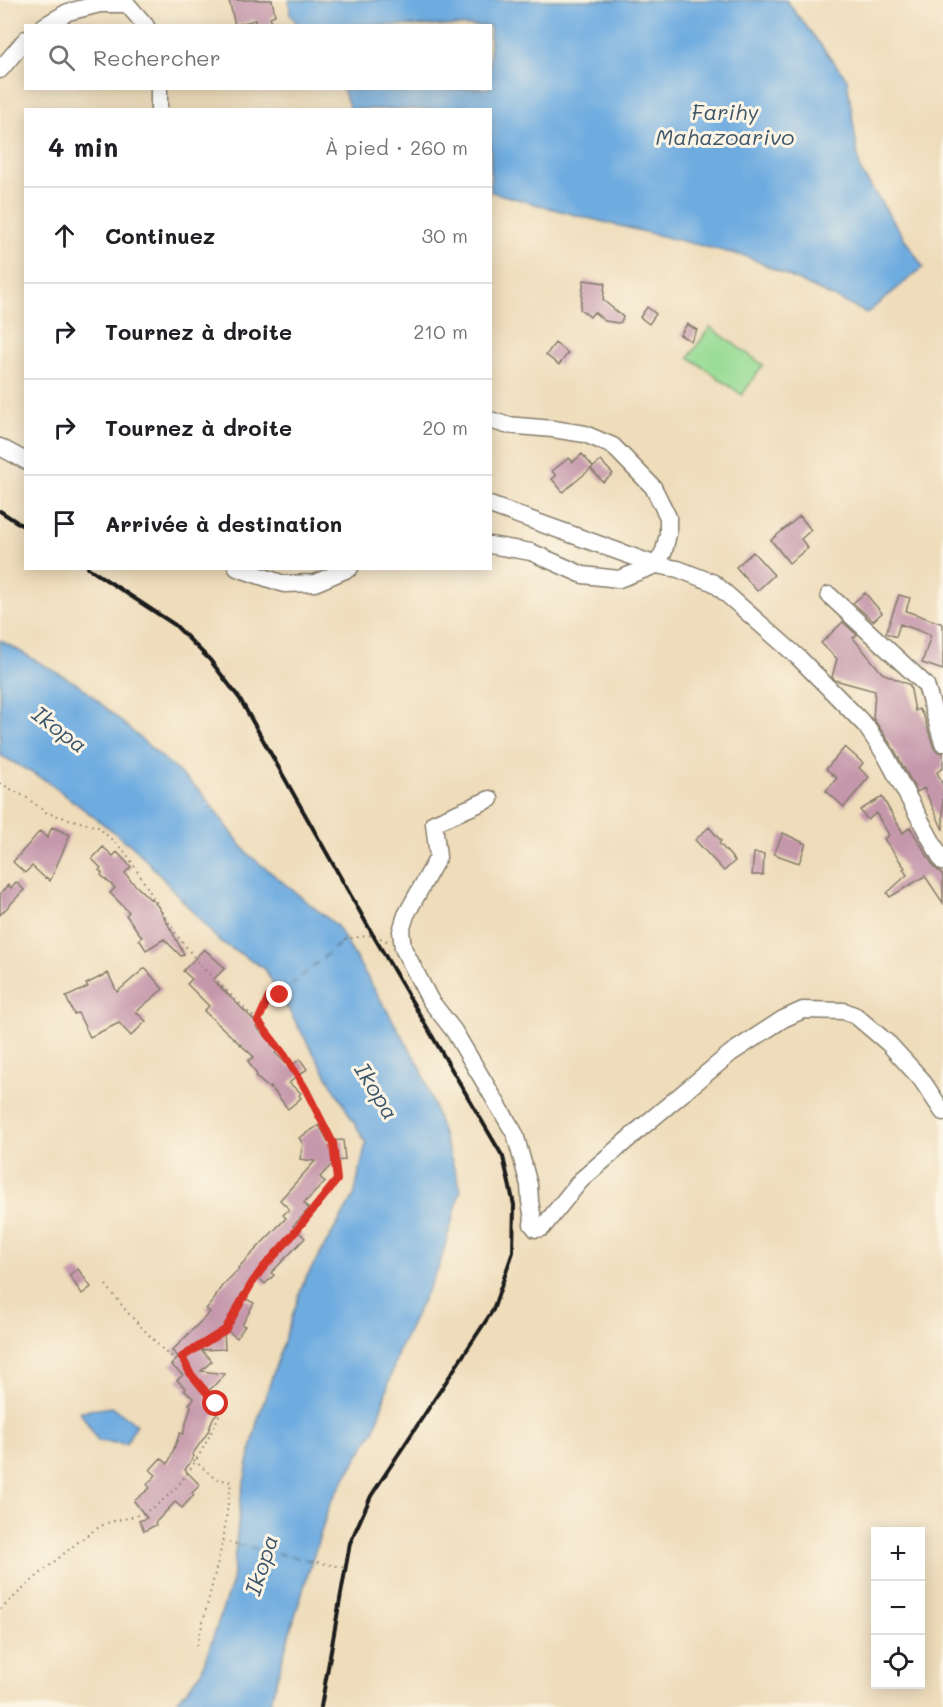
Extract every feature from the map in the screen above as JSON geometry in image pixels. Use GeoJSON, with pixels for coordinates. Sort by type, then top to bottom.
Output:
{"type":"FeatureCollection","features":[{"type":"Feature","properties":{"kind":"street"},"geometry":{"type":"LineString","coordinates":[[47,24],[68,12],[100,4],[127,4],[144,24]]}},
{"type":"Feature","properties":{"kind":"street"},"geometry":{"type":"LineString","coordinates":[[0,70],[24,41]]}},
{"type":"Feature","properties":{"kind":"street"},"geometry":{"type":"LineString","coordinates":[[159,90],[159,108]]}},
{"type":"Feature","properties":{"kind":"street"},"geometry":{"type":"LineString","coordinates":[[492,421],[506,425],[585,434],[613,446],[653,487],[668,517],[669,534],[656,565],[619,579],[583,576],[531,552],[492,545]]}},
{"type":"Feature","properties":{"kind":"street"},"geometry":{"type":"LineString","coordinates":[[0,447],[24,460]]}},
{"type":"Feature","properties":{"kind":"street"},"geometry":{"type":"LineString","coordinates":[[492,506],[656,565],[678,569],[714,583],[800,658],[866,726],[886,756],[943,862]]}},
{"type":"Feature","properties":{"kind":"street"},"geometry":{"type":"LineString","coordinates":[[243,570],[284,584],[315,583],[345,570]]}},
{"type":"Feature","properties":{"kind":"street"},"geometry":{"type":"LineString","coordinates":[[829,595],[926,685],[943,743]]}},
{"type":"Feature","properties":{"kind":"street"},"geometry":{"type":"LineString","coordinates":[[490,799],[434,823],[438,857],[406,915],[401,931],[404,948],[430,1000],[454,1030],[515,1134],[525,1166],[532,1224],[536,1229],[542,1228],[552,1218],[581,1180],[731,1053],[783,1019],[803,1010],[844,1011],[856,1016],[889,1044],[921,1079],[943,1112]]}},
{"type":"Feature","properties":{"kind":"path"},"geometry":{"type":"LineString","coordinates":[[0,783],[27,798],[47,813],[98,827],[126,852],[176,934],[201,966],[258,1021],[285,1056],[305,1088],[333,1143],[337,1180],[262,1269],[225,1330],[182,1357],[178,1358],[166,1353],[128,1313],[106,1285]]}},
{"type":"Feature","properties":{"kind":"path"},"geometry":{"type":"LineString","coordinates":[[345,939],[373,935],[404,948]]}},
{"type":"Feature","properties":{"kind":"path"},"geometry":{"type":"LineString","coordinates":[[258,1021],[269,997],[280,995]]}},
{"type":"Feature","properties":{"kind":"path"},"geometry":{"type":"LineString","coordinates":[[0,1610],[40,1574],[103,1525],[145,1512],[168,1497],[187,1473],[208,1439],[220,1413],[216,1404],[190,1373],[182,1357]]}},
{"type":"Feature","properties":{"kind":"path"},"geometry":{"type":"LineString","coordinates":[[194,1460],[214,1478],[231,1482],[223,1541],[197,1646]]}},
{"type":"Feature","properties":{"kind":"path"},"geometry":{"type":"LineString","coordinates":[[223,1541],[236,1544]]}},
{"type":"Feature","properties":{"kind":"path"},"geometry":{"type":"LineString","coordinates":[[312,1561],[346,1568]]}},
{"type":"Feature","properties":{"kind":"green space"},"geometry":{"type":"Polygon","coordinates":[[[710,327],[763,365],[742,395],[689,357],[710,327]]]}},
{"type":"Feature","properties":{"kind":"water","name":"Farihy Mahazoarivo"},"geometry":{"type":"Polygon","coordinates":[[[289,0],[786,0],[847,79],[860,170],[923,267],[867,313],[748,257],[492,192],[492,108],[350,108],[343,90],[492,90],[492,24],[297,24],[290,14],[289,0]]]}},
{"type":"Feature","properties":{"kind":"water","name":"Ikopa"},"geometry":{"type":"Polygon","coordinates":[[[0,640],[81,686],[200,791],[248,854],[337,926],[421,1068],[461,1189],[440,1264],[398,1352],[375,1429],[330,1503],[269,1707],[172,1707],[201,1673],[232,1581],[241,1496],[257,1422],[304,1281],[354,1196],[366,1143],[264,968],[219,941],[136,849],[45,780],[0,755],[0,640]]]}},
{"type":"Feature","properties":{"kind":"water"},"geometry":{"type":"Polygon","coordinates":[[[112,1407],[136,1424],[126,1444],[98,1441],[80,1411],[112,1407]]]}},
{"type":"Feature","properties":{"kind":"building"},"geometry":{"type":"Polygon","coordinates":[[[229,0],[272,0],[275,15],[270,17],[272,24],[256,24],[255,20],[235,24],[229,0]]]}},
{"type":"Feature","properties":{"kind":"building"},"geometry":{"type":"Polygon","coordinates":[[[584,280],[605,283],[603,300],[623,317],[621,322],[605,321],[594,312],[590,317],[580,309],[584,280]]]}},
{"type":"Feature","properties":{"kind":"building"},"geometry":{"type":"Polygon","coordinates":[[[647,307],[656,314],[649,324],[640,317],[647,307]]]}},
{"type":"Feature","properties":{"kind":"building"},"geometry":{"type":"Polygon","coordinates":[[[687,324],[697,330],[691,341],[680,335],[687,324]]]}},
{"type":"Feature","properties":{"kind":"building"},"geometry":{"type":"Polygon","coordinates":[[[555,343],[568,353],[559,365],[546,355],[555,343]]]}},
{"type":"Feature","properties":{"kind":"building"},"geometry":{"type":"Polygon","coordinates":[[[582,454],[593,467],[563,492],[552,479],[556,476],[552,471],[569,458],[573,462],[582,454]]]}},
{"type":"Feature","properties":{"kind":"building"},"geometry":{"type":"Polygon","coordinates":[[[601,461],[613,474],[603,482],[591,469],[601,461]]]}},
{"type":"Feature","properties":{"kind":"building"},"geometry":{"type":"Polygon","coordinates":[[[800,516],[811,530],[801,539],[808,548],[789,563],[771,540],[800,516]]]}},
{"type":"Feature","properties":{"kind":"building"},"geometry":{"type":"Polygon","coordinates":[[[753,552],[774,575],[757,591],[736,567],[753,552]]]}},
{"type":"Feature","properties":{"kind":"building"},"geometry":{"type":"Polygon","coordinates":[[[865,593],[882,613],[873,621],[853,603],[865,593]]]}},
{"type":"Feature","properties":{"kind":"building"},"geometry":{"type":"Polygon","coordinates":[[[899,595],[910,598],[906,611],[943,624],[943,670],[922,663],[931,635],[900,624],[896,637],[886,633],[899,595]]]}},
{"type":"Feature","properties":{"kind":"building"},"geometry":{"type":"Polygon","coordinates":[[[843,622],[857,635],[853,638],[882,673],[910,685],[915,711],[919,709],[924,717],[936,751],[943,753],[943,768],[937,772],[943,786],[943,830],[924,788],[917,792],[895,751],[873,718],[875,691],[835,680],[832,677],[837,659],[821,643],[843,622]]]}},
{"type":"Feature","properties":{"kind":"building"},"geometry":{"type":"Polygon","coordinates":[[[845,747],[863,763],[859,768],[869,777],[844,807],[826,791],[837,778],[826,769],[845,747]]]}},
{"type":"Feature","properties":{"kind":"building"},"geometry":{"type":"Polygon","coordinates":[[[882,797],[903,833],[910,827],[934,867],[941,873],[943,903],[925,876],[890,897],[887,893],[907,875],[903,869],[905,868],[884,839],[889,835],[876,813],[868,820],[860,810],[882,797]]]}},
{"type":"Feature","properties":{"kind":"building"},"geometry":{"type":"Polygon","coordinates":[[[52,827],[70,835],[50,881],[32,866],[25,873],[13,862],[40,831],[47,838],[52,827]]]}},
{"type":"Feature","properties":{"kind":"building"},"geometry":{"type":"Polygon","coordinates":[[[709,827],[735,861],[724,871],[695,840],[709,827]]]}},
{"type":"Feature","properties":{"kind":"building"},"geometry":{"type":"Polygon","coordinates":[[[783,833],[806,844],[799,863],[774,854],[783,833]]]}},
{"type":"Feature","properties":{"kind":"building"},"geometry":{"type":"Polygon","coordinates":[[[103,847],[113,856],[117,852],[131,867],[125,873],[159,908],[184,954],[181,956],[164,939],[146,950],[139,939],[142,937],[126,915],[129,912],[110,893],[115,888],[101,875],[99,870],[101,868],[92,859],[103,847]]]}},
{"type":"Feature","properties":{"kind":"building"},"geometry":{"type":"Polygon","coordinates":[[[754,853],[764,854],[763,875],[752,875],[754,853]]]}},
{"type":"Feature","properties":{"kind":"building"},"geometry":{"type":"Polygon","coordinates":[[[16,882],[24,890],[0,915],[0,894],[8,885],[11,888],[16,882]]]}},
{"type":"Feature","properties":{"kind":"building"},"geometry":{"type":"Polygon","coordinates":[[[204,949],[225,968],[213,980],[258,1024],[256,1027],[272,1042],[271,1044],[277,1051],[275,1053],[290,1067],[300,1059],[307,1069],[289,1083],[301,1093],[299,1095],[301,1098],[288,1109],[271,1087],[270,1089],[256,1077],[248,1061],[254,1057],[204,1011],[209,1006],[187,984],[192,979],[183,971],[204,949]]]}},
{"type":"Feature","properties":{"kind":"building"},"geometry":{"type":"Polygon","coordinates":[[[145,968],[163,989],[136,1012],[146,1021],[131,1036],[119,1023],[90,1037],[78,1013],[74,1014],[66,997],[88,987],[86,984],[108,973],[117,992],[145,968]]]}},
{"type":"Feature","properties":{"kind":"building"},"geometry":{"type":"Polygon","coordinates":[[[319,1125],[328,1141],[343,1140],[345,1160],[335,1161],[320,1177],[325,1182],[304,1203],[309,1209],[293,1226],[305,1238],[271,1273],[274,1275],[265,1284],[258,1277],[240,1296],[254,1303],[242,1325],[245,1326],[237,1338],[224,1328],[225,1349],[201,1350],[212,1361],[201,1371],[225,1374],[205,1395],[210,1399],[206,1403],[217,1413],[185,1470],[200,1485],[182,1508],[175,1502],[155,1523],[156,1525],[144,1531],[139,1521],[147,1518],[134,1501],[150,1488],[147,1484],[156,1475],[150,1470],[161,1458],[168,1464],[180,1433],[183,1434],[191,1406],[189,1404],[194,1399],[177,1380],[183,1375],[171,1365],[179,1357],[172,1351],[210,1312],[206,1309],[222,1286],[286,1218],[283,1215],[289,1209],[280,1200],[315,1161],[300,1159],[303,1144],[299,1138],[319,1125]]]}},
{"type":"Feature","properties":{"kind":"building"},"geometry":{"type":"Polygon","coordinates":[[[78,1269],[91,1287],[82,1294],[69,1275],[78,1269]]]}},
{"type":"Feature","properties":{"kind":"ferry route"},"geometry":{"type":"LineString","coordinates":[[280,995],[345,939]]}},
{"type":"Feature","properties":{"kind":"ferry route"},"geometry":{"type":"LineString","coordinates":[[236,1544],[312,1561]]}},
{"type":"Feature","properties":{"kind":"railway"},"geometry":{"type":"LineString","coordinates":[[0,511],[24,527]]}},
{"type":"Feature","properties":{"kind":"railway"},"geometry":{"type":"LineString","coordinates":[[91,570],[175,625],[210,660],[240,699],[373,935],[503,1157],[514,1205],[513,1252],[493,1310],[371,1496],[350,1543],[321,1707]]}},
{"type":"Feature","properties":{"kind":"route"},"geometry":{"type":"LineString","coordinates":[[216,1404],[190,1373],[182,1357],[225,1330],[262,1269],[337,1180],[333,1143],[305,1088],[285,1056],[258,1021],[269,997],[280,995]]}}]}
